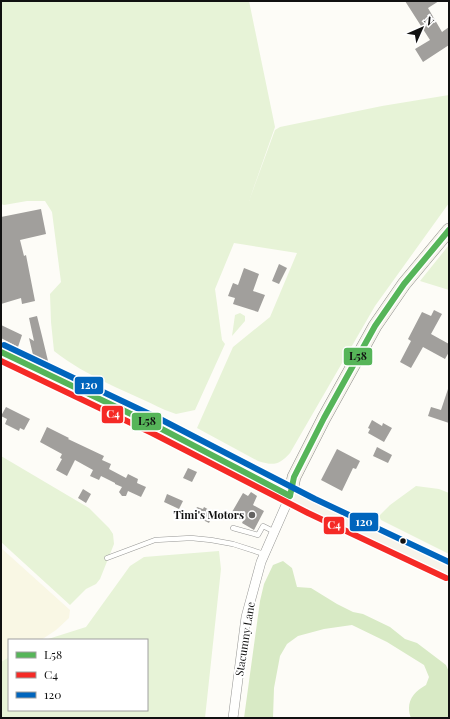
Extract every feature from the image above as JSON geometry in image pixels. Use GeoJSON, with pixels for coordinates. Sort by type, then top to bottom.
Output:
{"type":"FeatureCollection","features":[{"type":"Feature","properties":{"kind":"main road"},"geometry":{"type":"LineString","coordinates":[[290,496],[294,476],[375,326],[404,284],[449,230]]}},
{"type":"Feature","properties":{"kind":"main road"},"geometry":{"type":"LineString","coordinates":[[1,352],[149,422],[290,496],[449,571]]}},
{"type":"Feature","properties":{"kind":"street","name":"Stacumny Lane"},"geometry":{"type":"LineString","coordinates":[[233,718],[246,617],[265,554],[290,496]]}},
{"type":"Feature","properties":{"kind":"lane"},"geometry":{"type":"LineString","coordinates":[[233,528],[258,535],[263,526],[275,532]]}},
{"type":"Feature","properties":{"kind":"lane"},"geometry":{"type":"LineString","coordinates":[[107,558],[155,540],[191,538],[233,544],[265,554]]}},
{"type":"Feature","properties":{"kind":"shaded area"},"geometry":{"type":"Polygon","coordinates":[[[1,548],[70,610],[69,618],[56,630],[42,639],[8,639],[8,658],[1,662],[1,548]]]}},
{"type":"Feature","properties":{"kind":"green space"},"geometry":{"type":"Polygon","coordinates":[[[1,1],[249,1],[275,127],[249,201],[275,130],[280,127],[382,106],[449,95],[449,203],[375,306],[290,453],[283,460],[272,464],[258,461],[197,428],[233,347],[270,317],[297,253],[234,243],[215,289],[222,340],[225,344],[195,410],[176,414],[165,410],[80,369],[54,351],[50,294],[61,282],[52,212],[45,201],[27,201],[4,205],[1,204],[1,1]]]}},
{"type":"Feature","properties":{"kind":"green space"},"geometry":{"type":"Polygon","coordinates":[[[449,245],[449,290],[420,281],[449,245]]]}},
{"type":"Feature","properties":{"kind":"green space"},"geometry":{"type":"Polygon","coordinates":[[[240,313],[245,316],[245,321],[232,336],[235,315],[240,313]]]}},
{"type":"Feature","properties":{"kind":"green space"},"geometry":{"type":"Polygon","coordinates":[[[1,456],[89,508],[113,534],[114,544],[100,579],[96,584],[86,589],[70,605],[1,542],[1,456]]]}},
{"type":"Feature","properties":{"kind":"green space"},"geometry":{"type":"Polygon","coordinates":[[[416,486],[439,489],[449,493],[449,554],[381,520],[379,516],[390,505],[416,486]]]}},
{"type":"Feature","properties":{"kind":"green space"},"geometry":{"type":"Polygon","coordinates":[[[219,551],[221,569],[205,718],[1,718],[1,662],[8,658],[8,711],[148,711],[148,639],[48,639],[86,627],[130,566],[144,557],[219,551]]]}},
{"type":"Feature","properties":{"kind":"green space"},"geometry":{"type":"Polygon","coordinates":[[[283,561],[292,568],[297,587],[311,588],[353,612],[363,614],[390,627],[405,639],[417,643],[446,665],[449,672],[449,718],[411,718],[409,708],[411,698],[417,691],[426,685],[429,677],[424,665],[387,642],[352,625],[324,629],[298,636],[287,644],[280,656],[274,688],[273,718],[244,718],[260,601],[264,584],[273,565],[283,561]]]}},
{"type":"Feature","properties":{"kind":"building"},"geometry":{"type":"Polygon","coordinates":[[[405,1],[439,1],[428,8],[442,32],[449,27],[449,45],[423,62],[415,49],[430,40],[405,1]]]}},
{"type":"Feature","properties":{"kind":"building"},"geometry":{"type":"Polygon","coordinates":[[[41,209],[46,234],[20,240],[24,256],[26,255],[35,301],[22,304],[21,298],[1,304],[1,217],[41,209]]]}},
{"type":"Feature","properties":{"kind":"building"},"geometry":{"type":"Polygon","coordinates":[[[279,264],[287,268],[279,284],[272,281],[279,264]]]}},
{"type":"Feature","properties":{"kind":"building"},"geometry":{"type":"Polygon","coordinates":[[[244,268],[259,274],[253,291],[265,295],[258,312],[233,304],[235,298],[228,296],[233,283],[238,285],[244,268]]]}},
{"type":"Feature","properties":{"kind":"building"},"geometry":{"type":"Polygon","coordinates":[[[434,310],[442,314],[431,334],[449,344],[449,352],[445,359],[423,347],[411,368],[400,362],[411,341],[408,339],[422,312],[431,316],[434,310]]]}},
{"type":"Feature","properties":{"kind":"building"},"geometry":{"type":"Polygon","coordinates":[[[37,316],[48,361],[33,355],[29,338],[34,341],[29,318],[37,316]]]}},
{"type":"Feature","properties":{"kind":"building"},"geometry":{"type":"Polygon","coordinates":[[[1,325],[22,335],[18,347],[1,338],[1,325]]]}},
{"type":"Feature","properties":{"kind":"building"},"geometry":{"type":"Polygon","coordinates":[[[448,389],[449,423],[428,416],[431,407],[441,410],[448,389]]]}},
{"type":"Feature","properties":{"kind":"building"},"geometry":{"type":"Polygon","coordinates":[[[6,407],[30,419],[24,430],[20,428],[19,431],[5,424],[7,419],[1,416],[6,407]]]}},
{"type":"Feature","properties":{"kind":"building"},"geometry":{"type":"Polygon","coordinates":[[[372,420],[382,426],[383,423],[392,428],[384,442],[368,433],[370,429],[368,428],[372,420]]]}},
{"type":"Feature","properties":{"kind":"building"},"geometry":{"type":"Polygon","coordinates":[[[47,427],[104,456],[102,460],[111,464],[109,469],[126,478],[128,474],[138,479],[137,483],[146,487],[141,497],[128,491],[126,496],[122,496],[119,492],[122,487],[101,476],[99,480],[90,476],[93,470],[75,460],[67,476],[56,470],[62,459],[60,458],[62,454],[40,442],[47,427]]]}},
{"type":"Feature","properties":{"kind":"building"},"geometry":{"type":"Polygon","coordinates":[[[377,447],[392,455],[388,463],[373,456],[377,447]]]}},
{"type":"Feature","properties":{"kind":"building"},"geometry":{"type":"Polygon","coordinates":[[[337,449],[360,461],[356,469],[353,468],[342,491],[321,480],[337,449]]]}},
{"type":"Feature","properties":{"kind":"building"},"geometry":{"type":"Polygon","coordinates":[[[188,468],[197,472],[192,482],[183,478],[188,468]]]}},
{"type":"Feature","properties":{"kind":"building"},"geometry":{"type":"Polygon","coordinates":[[[83,489],[91,494],[86,503],[78,498],[83,489]]]}},
{"type":"Feature","properties":{"kind":"building"},"geometry":{"type":"Polygon","coordinates":[[[251,492],[257,496],[253,505],[264,511],[254,530],[242,523],[244,519],[232,512],[243,493],[248,496],[251,492]]]}},
{"type":"Feature","properties":{"kind":"building"},"geometry":{"type":"Polygon","coordinates":[[[167,494],[183,501],[179,509],[164,502],[167,494]]]}},
{"type":"Feature","properties":{"kind":"building"},"geometry":{"type":"Polygon","coordinates":[[[197,507],[203,509],[204,507],[211,511],[210,513],[213,514],[209,523],[193,515],[197,507]]]}},
{"type":"Feature","properties":{"kind":"transit line","name":"L58"},"geometry":{"type":"LineString","coordinates":[[290,496],[294,477],[324,418],[375,326],[404,284],[449,230]]}},
{"type":"Feature","properties":{"kind":"transit line","name":"120"},"geometry":{"type":"LineString","coordinates":[[4,345],[160,419],[315,499],[449,562]]}},
{"type":"Feature","properties":{"kind":"transit line","name":"L58"},"geometry":{"type":"LineString","coordinates":[[1,352],[156,426],[290,496]]}},
{"type":"Feature","properties":{"kind":"transit line","name":"C4"},"geometry":{"type":"LineString","coordinates":[[1,361],[152,433],[308,513],[446,578]]}},
{"type":"Feature","properties":{"kind":"place","name":"Timi's Motors"},"geometry":{"type":"Point","coordinates":[252,515]}}]}
